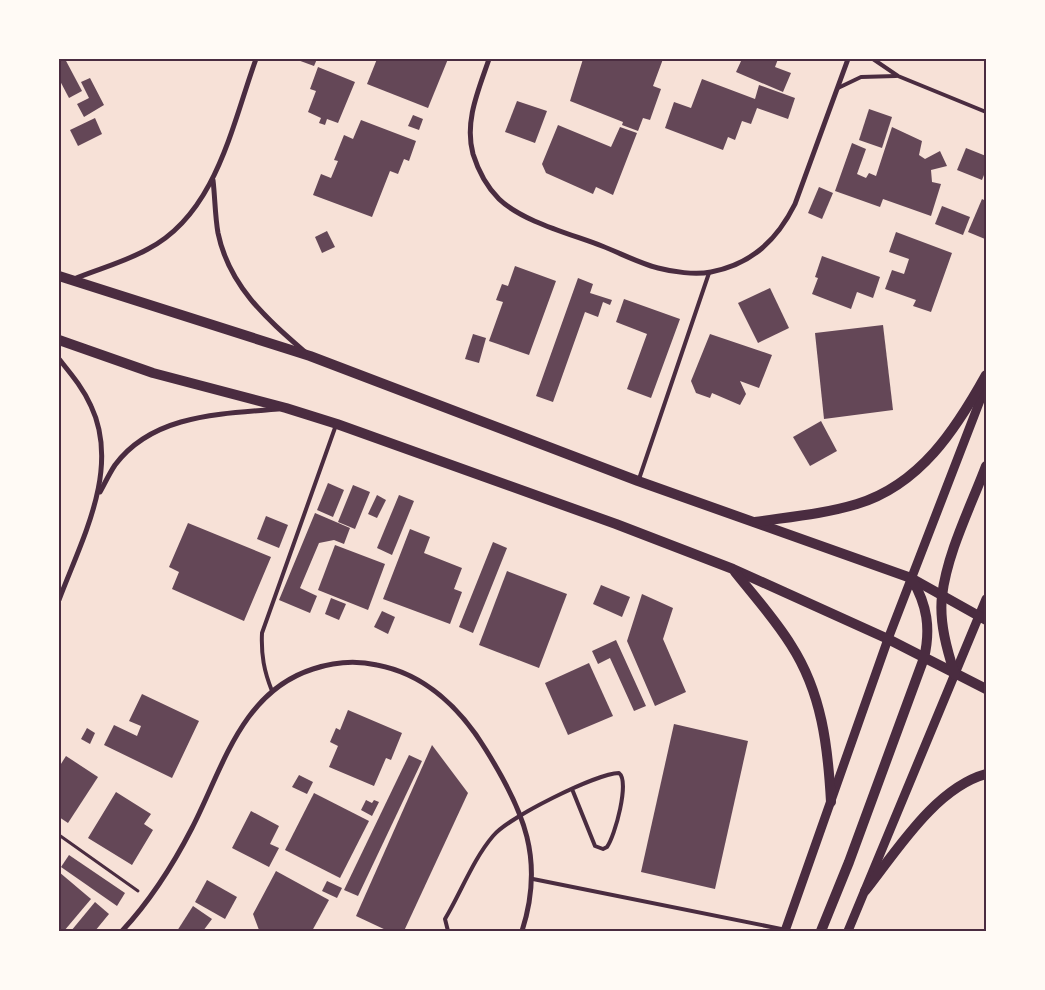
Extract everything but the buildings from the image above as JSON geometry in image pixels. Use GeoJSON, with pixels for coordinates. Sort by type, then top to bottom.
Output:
{"type":"FeatureCollection","features":[{"type":"Feature","properties":{"kind":"main road"},"geometry":{"type":"LineString","coordinates":[[59,276],[310,356],[638,481],[911,578],[983,618]]}},
{"type":"Feature","properties":{"kind":"main road"},"geometry":{"type":"LineString","coordinates":[[59,340],[170,378],[286,408],[337,424],[616,524],[733,570],[888,639],[955,675],[986,689]]}},
{"type":"Feature","properties":{"kind":"main road"},"geometry":{"type":"LineString","coordinates":[[753,522],[824,512],[858,504],[911,475],[947,438],[965,412],[986,375]]}},
{"type":"Feature","properties":{"kind":"main road"},"geometry":{"type":"LineString","coordinates":[[955,675],[944,633],[942,596],[951,559],[986,466]]}},
{"type":"Feature","properties":{"kind":"main road"},"geometry":{"type":"LineString","coordinates":[[733,570],[792,646],[814,689],[824,730],[831,802]]}},
{"type":"Feature","properties":{"kind":"main road"},"geometry":{"type":"LineString","coordinates":[[821,931],[849,862],[924,658],[928,640],[928,624],[923,600],[911,578]]}},
{"type":"Feature","properties":{"kind":"main road"},"geometry":{"type":"LineString","coordinates":[[865,891],[926,814],[950,793],[978,776],[986,774]]}},
{"type":"Feature","properties":{"kind":"street"},"geometry":{"type":"LineString","coordinates":[[70,280],[148,249],[169,235],[187,217],[213,179],[256,59]]}},
{"type":"Feature","properties":{"kind":"street"},"geometry":{"type":"LineString","coordinates":[[490,59],[474,100],[470,127],[473,153],[483,178],[500,199],[522,215],[658,268],[708,273],[730,267],[751,258],[769,243],[784,225],[795,204],[848,59]]}},
{"type":"Feature","properties":{"kind":"street"},"geometry":{"type":"LineString","coordinates":[[213,179],[218,233],[235,279],[249,300],[265,318],[310,356]]}},
{"type":"Feature","properties":{"kind":"street"},"geometry":{"type":"LineString","coordinates":[[59,359],[77,381],[92,407],[100,437],[102,467],[97,497]]}},
{"type":"Feature","properties":{"kind":"street"},"geometry":{"type":"LineString","coordinates":[[786,931],[888,639],[986,384]]}},
{"type":"Feature","properties":{"kind":"street"},"geometry":{"type":"LineString","coordinates":[[59,600],[97,497],[116,464],[143,440],[175,423],[210,415],[286,408]]}},
{"type":"Feature","properties":{"kind":"street"},"geometry":{"type":"LineString","coordinates":[[848,931],[955,675],[983,618],[986,598]]}},
{"type":"Feature","properties":{"kind":"street"},"geometry":{"type":"LineString","coordinates":[[122,931],[149,898],[192,828],[234,740],[252,710],[272,691],[299,674],[330,664],[363,662],[395,668],[424,682],[449,703],[478,738],[502,776],[520,817],[532,853],[533,879],[530,908],[522,931]]}},
{"type":"Feature","properties":{"kind":"lane"},"geometry":{"type":"LineString","coordinates":[[873,59],[898,76],[986,112]]}},
{"type":"Feature","properties":{"kind":"lane"},"geometry":{"type":"LineString","coordinates":[[837,88],[862,76],[898,76]]}},
{"type":"Feature","properties":{"kind":"lane"},"geometry":{"type":"LineString","coordinates":[[638,481],[708,273]]}},
{"type":"Feature","properties":{"kind":"lane"},"geometry":{"type":"LineString","coordinates":[[272,691],[264,673],[261,653],[262,633],[337,424]]}},
{"type":"Feature","properties":{"kind":"lane"},"geometry":{"type":"LineString","coordinates":[[448,931],[445,919],[485,847],[494,835],[520,817],[572,789],[616,773],[624,778],[623,796],[607,847],[603,849],[595,846],[572,789]]}},
{"type":"Feature","properties":{"kind":"lane"},"geometry":{"type":"LineString","coordinates":[[533,879],[786,931]]}},
{"type":"Feature","properties":{"kind":"path"},"geometry":{"type":"LineString","coordinates":[[59,834],[149,898]]}}]}
